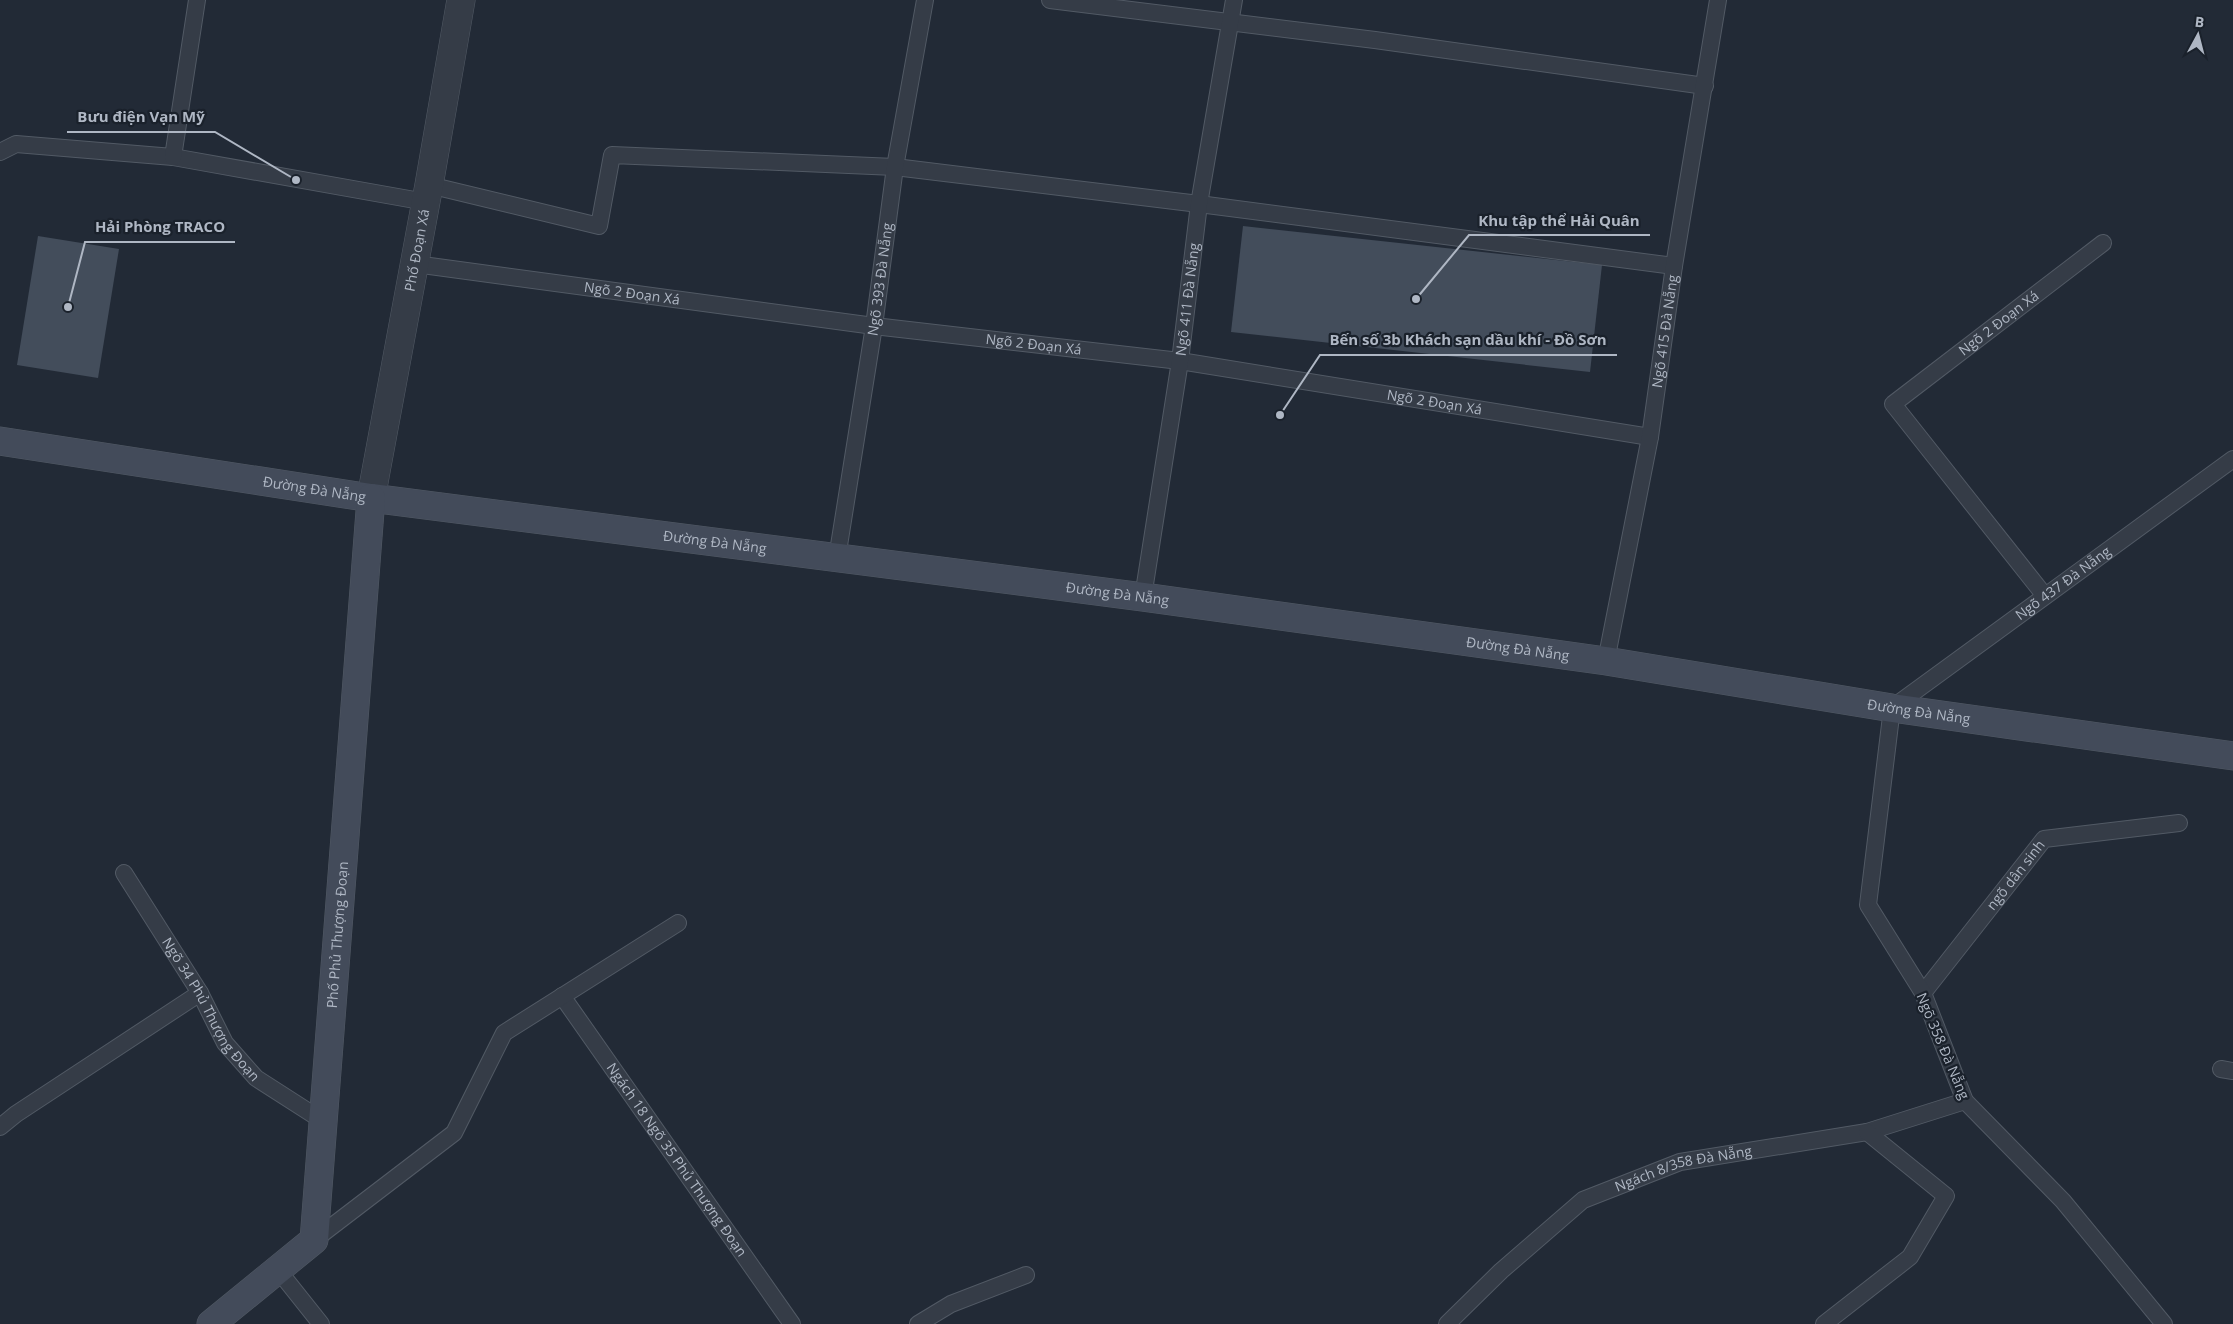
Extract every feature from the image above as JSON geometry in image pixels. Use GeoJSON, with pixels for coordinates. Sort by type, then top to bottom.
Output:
{"type":"FeatureCollection","features":[{"type":"Feature","properties":{"kind":"main road","name":"Đường Đà Nẵng"},"geometry":{"type":"LineString","coordinates":[[0,441],[371,498],[1143,598],[1606,661],[1892,708],[2233,756]]}},
{"type":"Feature","properties":{"kind":"main road","name":"Phố Phủ Thượng Đoạn"},"geometry":{"type":"LineString","coordinates":[[314,1240],[371,498]]}},
{"type":"Feature","properties":{"kind":"main road"},"geometry":{"type":"LineString","coordinates":[[211,1324],[314,1240]]}},
{"type":"Feature","properties":{"kind":"street","name":"Phố Đoạn Xá"},"geometry":{"type":"LineString","coordinates":[[371,498],[428,193],[461,0]]}},
{"type":"Feature","properties":{"kind":"lane"},"geometry":{"type":"LineString","coordinates":[[173,158],[197,0]]}},
{"type":"Feature","properties":{"kind":"lane","name":"Ngõ 393 Đà Nẵng"},"geometry":{"type":"LineString","coordinates":[[837,558],[874,326],[895,167],[925,0]]}},
{"type":"Feature","properties":{"kind":"lane"},"geometry":{"type":"LineString","coordinates":[[1050,0],[1385,42],[1705,86]]}},
{"type":"Feature","properties":{"kind":"lane","name":"Ngõ 411 Đà Nẵng"},"geometry":{"type":"LineString","coordinates":[[1143,598],[1180,361],[1199,204],[1234,0]]}},
{"type":"Feature","properties":{"kind":"lane","name":"Ngõ 415 Đà Nẵng"},"geometry":{"type":"LineString","coordinates":[[1606,661],[1650,437],[1674,266],[1718,0]]}},
{"type":"Feature","properties":{"kind":"lane"},"geometry":{"type":"LineString","coordinates":[[0,152],[16,144],[173,158],[428,193],[599,226],[612,155],[895,167],[1199,204],[1674,266]]}},
{"type":"Feature","properties":{"kind":"lane","name":"Ngõ 2 Đoạn Xá"},"geometry":{"type":"LineString","coordinates":[[2045,596],[1893,404],[2103,243]]}},
{"type":"Feature","properties":{"kind":"lane","name":"Ngõ 2 Đoạn Xá"},"geometry":{"type":"LineString","coordinates":[[415,264],[874,326],[1180,361],[1650,437]]}},
{"type":"Feature","properties":{"kind":"lane","name":"Ngõ 437 Đà Nẵng"},"geometry":{"type":"LineString","coordinates":[[1892,708],[2233,459]]}},
{"type":"Feature","properties":{"kind":"lane","name":"Ngõ 358 Đà Nẵng"},"geometry":{"type":"LineString","coordinates":[[1892,708],[1868,905],[1923,993],[1965,1101],[2063,1202],[2164,1324]]}},
{"type":"Feature","properties":{"kind":"lane","name":"ngõ dân sinh"},"geometry":{"type":"LineString","coordinates":[[1923,993],[2044,839],[2179,823]]}},
{"type":"Feature","properties":{"kind":"lane","name":"Ngõ 34 Phủ Thượng Đoạn"},"geometry":{"type":"LineString","coordinates":[[124,873],[200,993],[225,1042],[256,1078],[323,1121]]}},
{"type":"Feature","properties":{"kind":"lane"},"geometry":{"type":"LineString","coordinates":[[314,1240],[454,1133],[504,1032],[678,923]]}},
{"type":"Feature","properties":{"kind":"lane"},"geometry":{"type":"LineString","coordinates":[[0,1127],[16,1114],[200,993]]}},
{"type":"Feature","properties":{"kind":"lane","name":"Ngách 18 Ngõ 35 Phủ Thượng Đoạn"},"geometry":{"type":"LineString","coordinates":[[562,996],[792,1324]]}},
{"type":"Feature","properties":{"kind":"lane","name":"Ngách 8/358 Đà Nẵng"},"geometry":{"type":"LineString","coordinates":[[1447,1324],[1501,1271],[1583,1200],[1680,1162],[1867,1132],[1965,1101]]}},
{"type":"Feature","properties":{"kind":"lane"},"geometry":{"type":"LineString","coordinates":[[1824,1324],[1910,1257],[1946,1196],[1867,1132]]}},
{"type":"Feature","properties":{"kind":"lane"},"geometry":{"type":"LineString","coordinates":[[278,1270],[321,1324]]}},
{"type":"Feature","properties":{"kind":"lane"},"geometry":{"type":"LineString","coordinates":[[918,1324],[951,1304],[1026,1275]]}},
{"type":"Feature","properties":{"kind":"building"},"geometry":{"type":"Polygon","coordinates":[[[1243,226],[1602,265],[1590,372],[1231,332],[1243,226]]]}},
{"type":"Feature","properties":{"kind":"building"},"geometry":{"type":"Polygon","coordinates":[[[38,236],[119,249],[98,378],[17,365],[38,236]]]}},
{"type":"Feature","properties":{"kind":"place","name":"Bưu điện Vạn Mỹ"},"geometry":{"type":"Point","coordinates":[296,180]}},
{"type":"Feature","properties":{"kind":"place","name":"Khu tập thể Hải Quân"},"geometry":{"type":"Point","coordinates":[1416,299]}},
{"type":"Feature","properties":{"kind":"place","name":"Hải Phòng TRACO"},"geometry":{"type":"Point","coordinates":[68,307]}},
{"type":"Feature","properties":{"kind":"place","name":"Bến số 3b Khách sạn dầu khí - Đồ Sơn"},"geometry":{"type":"Point","coordinates":[1280,415]}}]}
